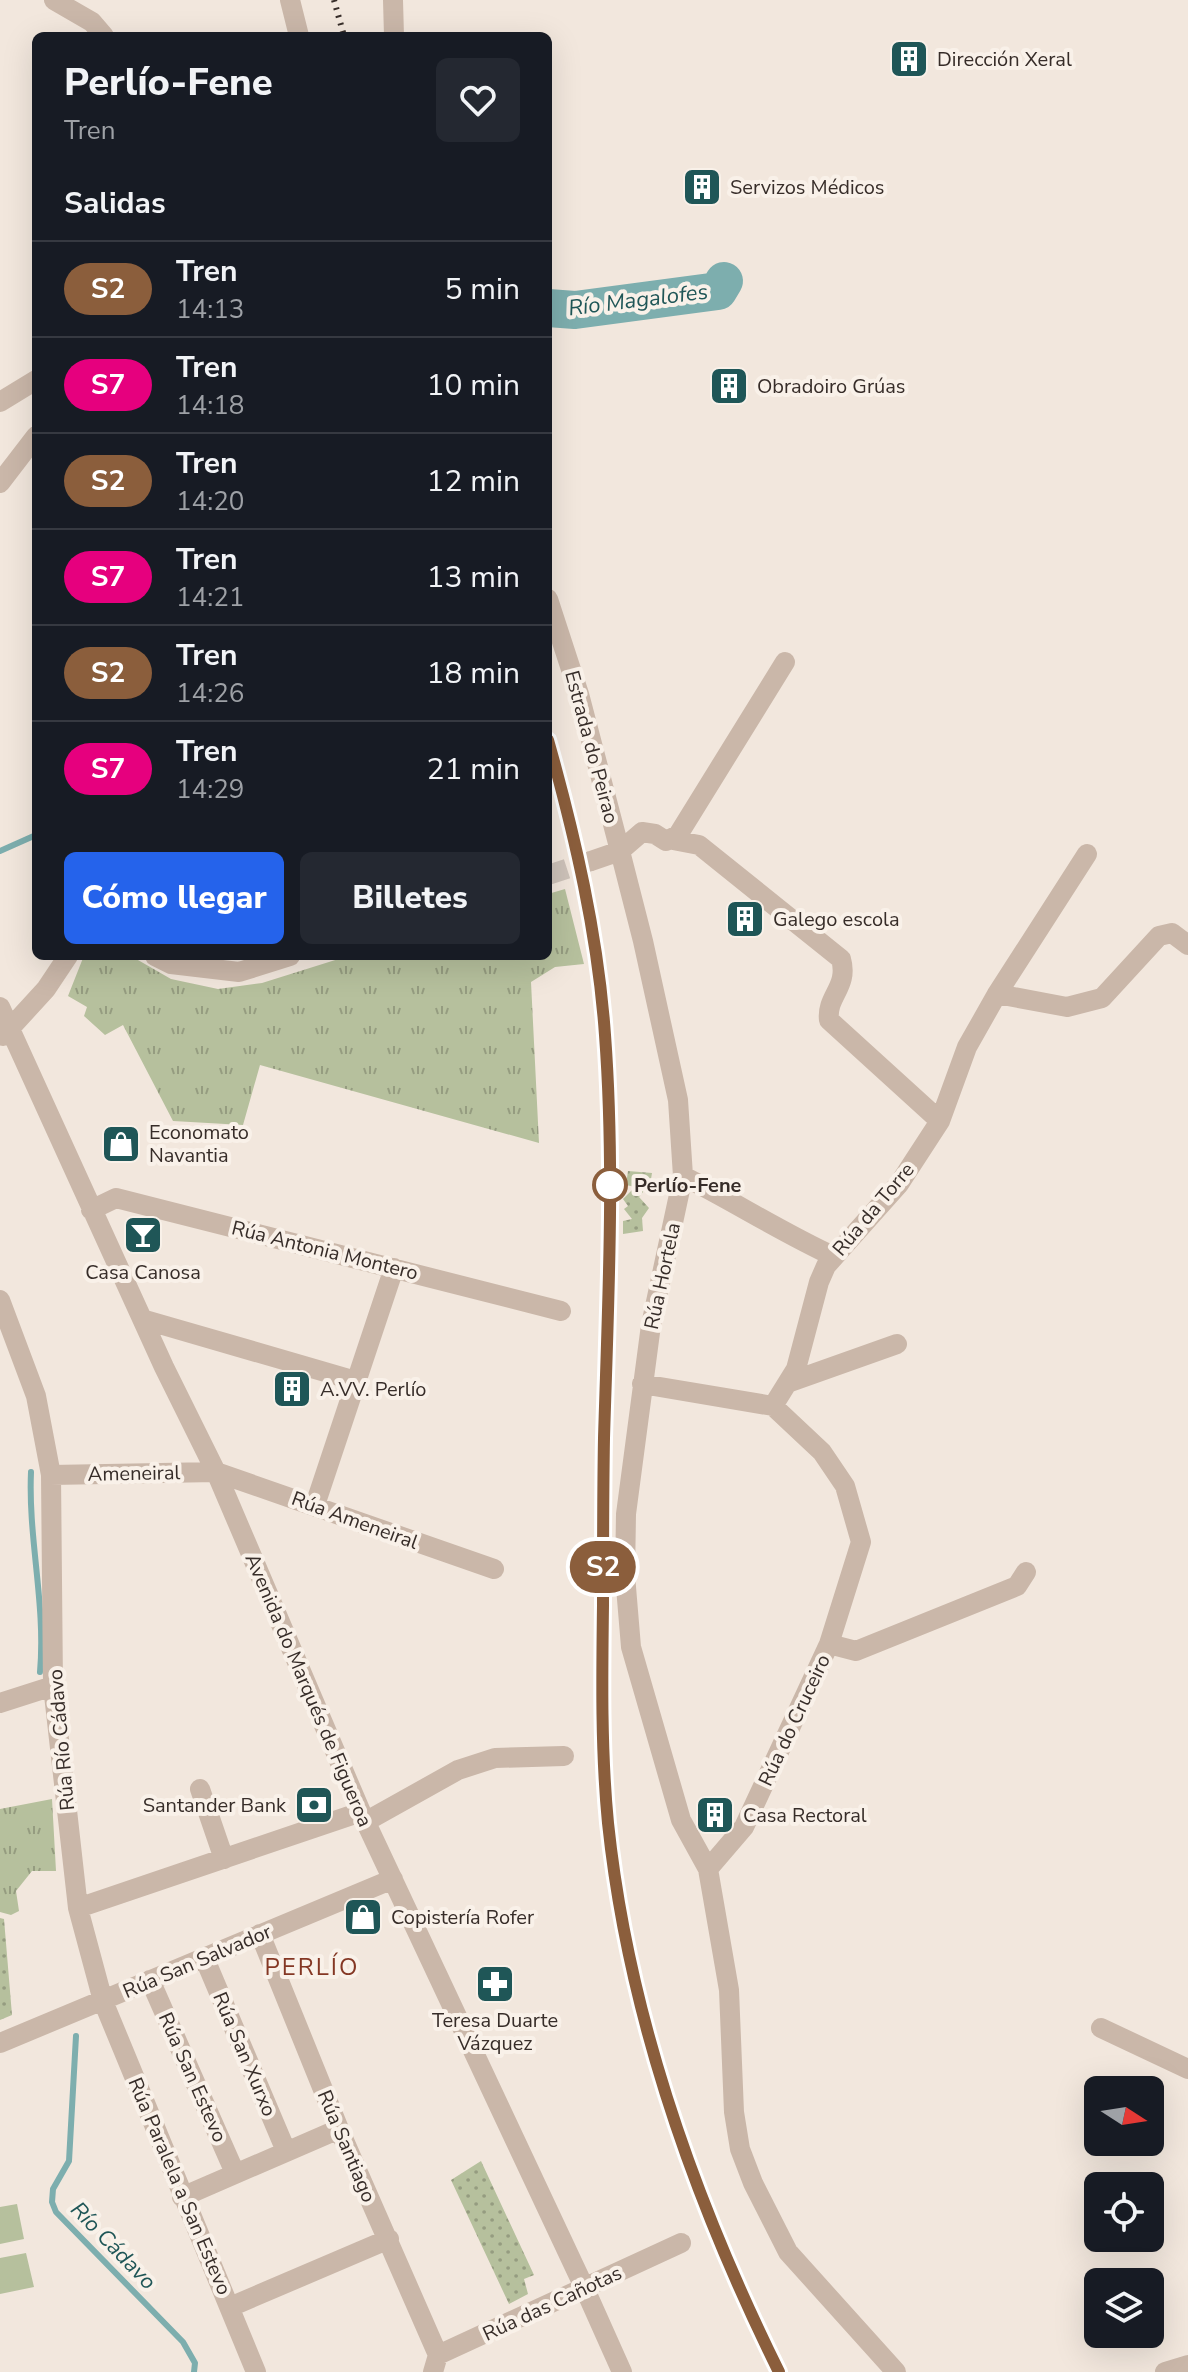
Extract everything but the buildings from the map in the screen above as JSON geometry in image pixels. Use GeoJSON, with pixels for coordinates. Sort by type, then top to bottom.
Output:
{"type":"FeatureCollection","features":[{"type":"Feature","properties":{"kind":"street"},"geometry":{"type":"LineString","coordinates":[[54,0],[92,22],[101,32]]}},
{"type":"Feature","properties":{"kind":"street"},"geometry":{"type":"LineString","coordinates":[[290,0],[298,32]]}},
{"type":"Feature","properties":{"kind":"street"},"geometry":{"type":"LineString","coordinates":[[393,0],[394,32]]}},
{"type":"Feature","properties":{"kind":"street"},"geometry":{"type":"LineString","coordinates":[[0,402],[32,382]]}},
{"type":"Feature","properties":{"kind":"street"},"geometry":{"type":"LineString","coordinates":[[0,483],[32,441]]}},
{"type":"Feature","properties":{"kind":"street","name":"Estrada do Peirao"},"geometry":{"type":"LineString","coordinates":[[552,611],[579,694],[620,851]]}},
{"type":"Feature","properties":{"kind":"street"},"geometry":{"type":"LineString","coordinates":[[673,840],[785,662]]}},
{"type":"Feature","properties":{"kind":"street"},"geometry":{"type":"LineString","coordinates":[[591,861],[620,851],[642,832],[655,834],[666,841],[699,845],[841,959],[843,982],[829,1009],[829,1020],[940,1121]]}},
{"type":"Feature","properties":{"kind":"street","name":"Rúa Hortela"},"geometry":{"type":"LineString","coordinates":[[620,851],[647,955],[678,1100],[683,1176],[651,1325],[626,1514],[625,1575],[631,1647],[681,1820],[708,1869]]}},
{"type":"Feature","properties":{"kind":"street","name":"Rúa da Torre"},"geometry":{"type":"LineString","coordinates":[[773,1406],[790,1382],[819,1282],[833,1256],[899,1184],[940,1121],[967,1047],[997,994],[1087,854]]}},
{"type":"Feature","properties":{"kind":"street"},"geometry":{"type":"LineString","coordinates":[[997,994],[1067,1007],[1102,998],[1159,936],[1172,933],[1188,945]]}},
{"type":"Feature","properties":{"kind":"street"},"geometry":{"type":"LineString","coordinates":[[5,1034],[46,989],[65,960]]}},
{"type":"Feature","properties":{"kind":"street"},"geometry":{"type":"LineString","coordinates":[[163,960],[171,964],[239,972],[277,960]]}},
{"type":"Feature","properties":{"kind":"street","name":"Avenida do Marqués de Figueroa"},"geometry":{"type":"LineString","coordinates":[[0,1007],[5,1034],[216,1472],[363,1817],[622,2372]]}},
{"type":"Feature","properties":{"kind":"street"},"geometry":{"type":"LineString","coordinates":[[683,1176],[833,1256]]}},
{"type":"Feature","properties":{"kind":"street","name":"Rúa Antonia Montero"},"geometry":{"type":"LineString","coordinates":[[91,1210],[116,1198],[561,1311]]}},
{"type":"Feature","properties":{"kind":"street"},"geometry":{"type":"LineString","coordinates":[[315,1505],[394,1268]]}},
{"type":"Feature","properties":{"kind":"street","name":"Rúa Río Cádavo"},"geometry":{"type":"LineString","coordinates":[[0,1300],[36,1396],[51,1475],[53,1686],[78,1908],[103,2001]]}},
{"type":"Feature","properties":{"kind":"street"},"geometry":{"type":"LineString","coordinates":[[142,1319],[356,1381]]}},
{"type":"Feature","properties":{"kind":"street"},"geometry":{"type":"LineString","coordinates":[[790,1382],[897,1344]]}},
{"type":"Feature","properties":{"kind":"street"},"geometry":{"type":"LineString","coordinates":[[642,1384],[773,1406]]}},
{"type":"Feature","properties":{"kind":"street","name":"Rúa do Cruceiro"},"geometry":{"type":"LineString","coordinates":[[708,1869],[744,1827],[829,1644],[861,1542],[845,1486],[822,1452],[773,1406]]}},
{"type":"Feature","properties":{"kind":"street","name":"Ameneiral"},"geometry":{"type":"LineString","coordinates":[[51,1475],[216,1472]]}},
{"type":"Feature","properties":{"kind":"street","name":"Rúa Ameneiral"},"geometry":{"type":"LineString","coordinates":[[216,1472],[494,1569]]}},
{"type":"Feature","properties":{"kind":"street"},"geometry":{"type":"LineString","coordinates":[[829,1644],[856,1651],[1017,1586],[1026,1572]]}},
{"type":"Feature","properties":{"kind":"street"},"geometry":{"type":"LineString","coordinates":[[0,1703],[53,1686]]}},
{"type":"Feature","properties":{"kind":"street"},"geometry":{"type":"LineString","coordinates":[[78,1908],[363,1817],[458,1770],[495,1758],[564,1756]]}},
{"type":"Feature","properties":{"kind":"street"},"geometry":{"type":"LineString","coordinates":[[200,1789],[224,1859]]}},
{"type":"Feature","properties":{"kind":"street"},"geometry":{"type":"LineString","coordinates":[[708,1869],[729,1990],[734,2112],[740,2149],[753,2183],[788,2252],[896,2372]]}},
{"type":"Feature","properties":{"kind":"street","name":"Rúa San Salvador"},"geometry":{"type":"LineString","coordinates":[[0,2043],[393,1879]]}},
{"type":"Feature","properties":{"kind":"street","name":"Rúa Santiago"},"geometry":{"type":"LineString","coordinates":[[260,1934],[339,2129],[389,2239],[435,2364]]}},
{"type":"Feature","properties":{"kind":"street","name":"Rúa San Xurxo"},"geometry":{"type":"LineString","coordinates":[[204,1957],[286,2151]]}},
{"type":"Feature","properties":{"kind":"street","name":"Rúa San Estevo"},"geometry":{"type":"LineString","coordinates":[[150,1980],[235,2173]]}},
{"type":"Feature","properties":{"kind":"street","name":"Rúa Paralela a San Estevo"},"geometry":{"type":"LineString","coordinates":[[103,2001],[256,2372]]}},
{"type":"Feature","properties":{"kind":"street"},"geometry":{"type":"LineString","coordinates":[[1101,2028],[1188,2069]]}},
{"type":"Feature","properties":{"kind":"street"},"geometry":{"type":"LineString","coordinates":[[182,2197],[339,2129]]}},
{"type":"Feature","properties":{"kind":"street"},"geometry":{"type":"LineString","coordinates":[[230,2307],[389,2239]]}},
{"type":"Feature","properties":{"kind":"street","name":"Rúa das Cañotas"},"geometry":{"type":"LineString","coordinates":[[435,2364],[584,2287],[681,2243]]}},
{"type":"Feature","properties":{"kind":"street"},"geometry":{"type":"LineString","coordinates":[[1165,2372],[1188,2365]]}},
{"type":"Feature","properties":{"kind":"green space"},"geometry":{"type":"Polygon","coordinates":[[[565,889],[584,964],[555,967],[531,982],[539,1143],[260,1065],[243,1125],[173,1121],[123,1025],[105,1035],[84,1016],[87,1007],[68,996],[82,960],[138,960],[171,979],[218,989],[262,983],[335,960],[552,960],[552,893],[565,889]]]}},
{"type":"Feature","properties":{"kind":"green space"},"geometry":{"type":"Polygon","coordinates":[[[628,1171],[652,1173],[650,1185],[639,1185],[643,1192],[639,1197],[649,1208],[642,1218],[643,1231],[623,1234],[623,1221],[632,1219],[624,1209],[628,1206],[623,1199],[635,1187],[626,1185],[628,1171]]]}},
{"type":"Feature","properties":{"kind":"green space"},"geometry":{"type":"Polygon","coordinates":[[[52,1799],[56,1871],[32,1871],[16,1891],[19,1911],[11,1915],[0,1912],[0,1809],[52,1799]]]}},
{"type":"Feature","properties":{"kind":"green space"},"geometry":{"type":"Polygon","coordinates":[[[0,1918],[4,1919],[12,2015],[0,2020],[0,1918]]]}},
{"type":"Feature","properties":{"kind":"green space"},"geometry":{"type":"Polygon","coordinates":[[[481,2161],[534,2275],[524,2279],[528,2294],[509,2304],[451,2180],[481,2161]]]}},
{"type":"Feature","properties":{"kind":"green space"},"geometry":{"type":"Polygon","coordinates":[[[17,2204],[24,2239],[0,2244],[0,2207],[17,2204]]]}},
{"type":"Feature","properties":{"kind":"green space"},"geometry":{"type":"Polygon","coordinates":[[[26,2253],[34,2287],[0,2294],[0,2258],[26,2253]]]}},
{"type":"Feature","properties":{"kind":"waterway","name":"Río Magalofes"},"geometry":{"type":"LineString","coordinates":[[552,308],[575,310],[718,291],[724,281]]}},
{"type":"Feature","properties":{"kind":"waterway","name":"Río Magalofes"},"geometry":{"type":"LineString","coordinates":[[0,851],[32,837]]}},
{"type":"Feature","properties":{"kind":"waterway","name":"Río Cádavo"},"geometry":{"type":"LineString","coordinates":[[31,1472],[41,1621],[40,1672]]}},
{"type":"Feature","properties":{"kind":"waterway","name":"Río Cádavo"},"geometry":{"type":"LineString","coordinates":[[76,2036],[69,2161],[53,2189],[52,2202],[56,2212],[183,2342],[195,2363],[194,2372]]}},
{"type":"Feature","properties":{"kind":"tunnel"},"geometry":{"type":"LineString","coordinates":[[552,874],[591,861]]}},
{"type":"Feature","properties":{"kind":"railway"},"geometry":{"type":"LineString","coordinates":[[334,0],[343,32]]}},
{"type":"Feature","properties":{"kind":"railway"},"geometry":{"type":"LineString","coordinates":[[552,755],[584,886],[597,960],[605,1035],[610,1242],[602,1706],[608,1823],[631,1965],[669,2105],[719,2241],[779,2372]]}},
{"type":"Feature","properties":{"kind":"train","name":"S2"},"geometry":{"type":"LineString","coordinates":[[552,755],[588,904],[605,1031],[610,1186],[602,1668],[608,1820],[618,1903],[646,2029],[683,2143],[725,2253],[779,2372]]}},
{"type":"Feature","properties":{"kind":"place","name":"Dirección Xeral"},"geometry":{"type":"Point","coordinates":[909,59]}},
{"type":"Feature","properties":{"kind":"place","name":"Servizos Médicos"},"geometry":{"type":"Point","coordinates":[702,187]}},
{"type":"Feature","properties":{"kind":"place","name":"Obradoiro Grúas"},"geometry":{"type":"Point","coordinates":[729,386]}},
{"type":"Feature","properties":{"kind":"place","name":"Galego escola"},"geometry":{"type":"Point","coordinates":[745,919]}},
{"type":"Feature","properties":{"kind":"place","name":"Economato Navantia"},"geometry":{"type":"Point","coordinates":[121,1144]}},
{"type":"Feature","properties":{"kind":"place","name":"Perlío-Fene"},"geometry":{"type":"Point","coordinates":[610,1185]}},
{"type":"Feature","properties":{"kind":"place","name":"Casa Canosa"},"geometry":{"type":"Point","coordinates":[143,1235]}},
{"type":"Feature","properties":{"kind":"place","name":"A.VV. Perlío"},"geometry":{"type":"Point","coordinates":[292,1389]}},
{"type":"Feature","properties":{"kind":"place","name":"Santander Bank"},"geometry":{"type":"Point","coordinates":[314,1805]}},
{"type":"Feature","properties":{"kind":"place","name":"Casa Rectoral"},"geometry":{"type":"Point","coordinates":[715,1815]}},
{"type":"Feature","properties":{"kind":"place","name":"Copistería Rofer"},"geometry":{"type":"Point","coordinates":[363,1917]}},
{"type":"Feature","properties":{"kind":"place","name":"Teresa Duarte Vázquez"},"geometry":{"type":"Point","coordinates":[495,1984]}},
{"type":"Feature","properties":{"kind":"district","name":"PERLÍO"},"geometry":{"type":"Point","coordinates":[312,1967]}}]}
